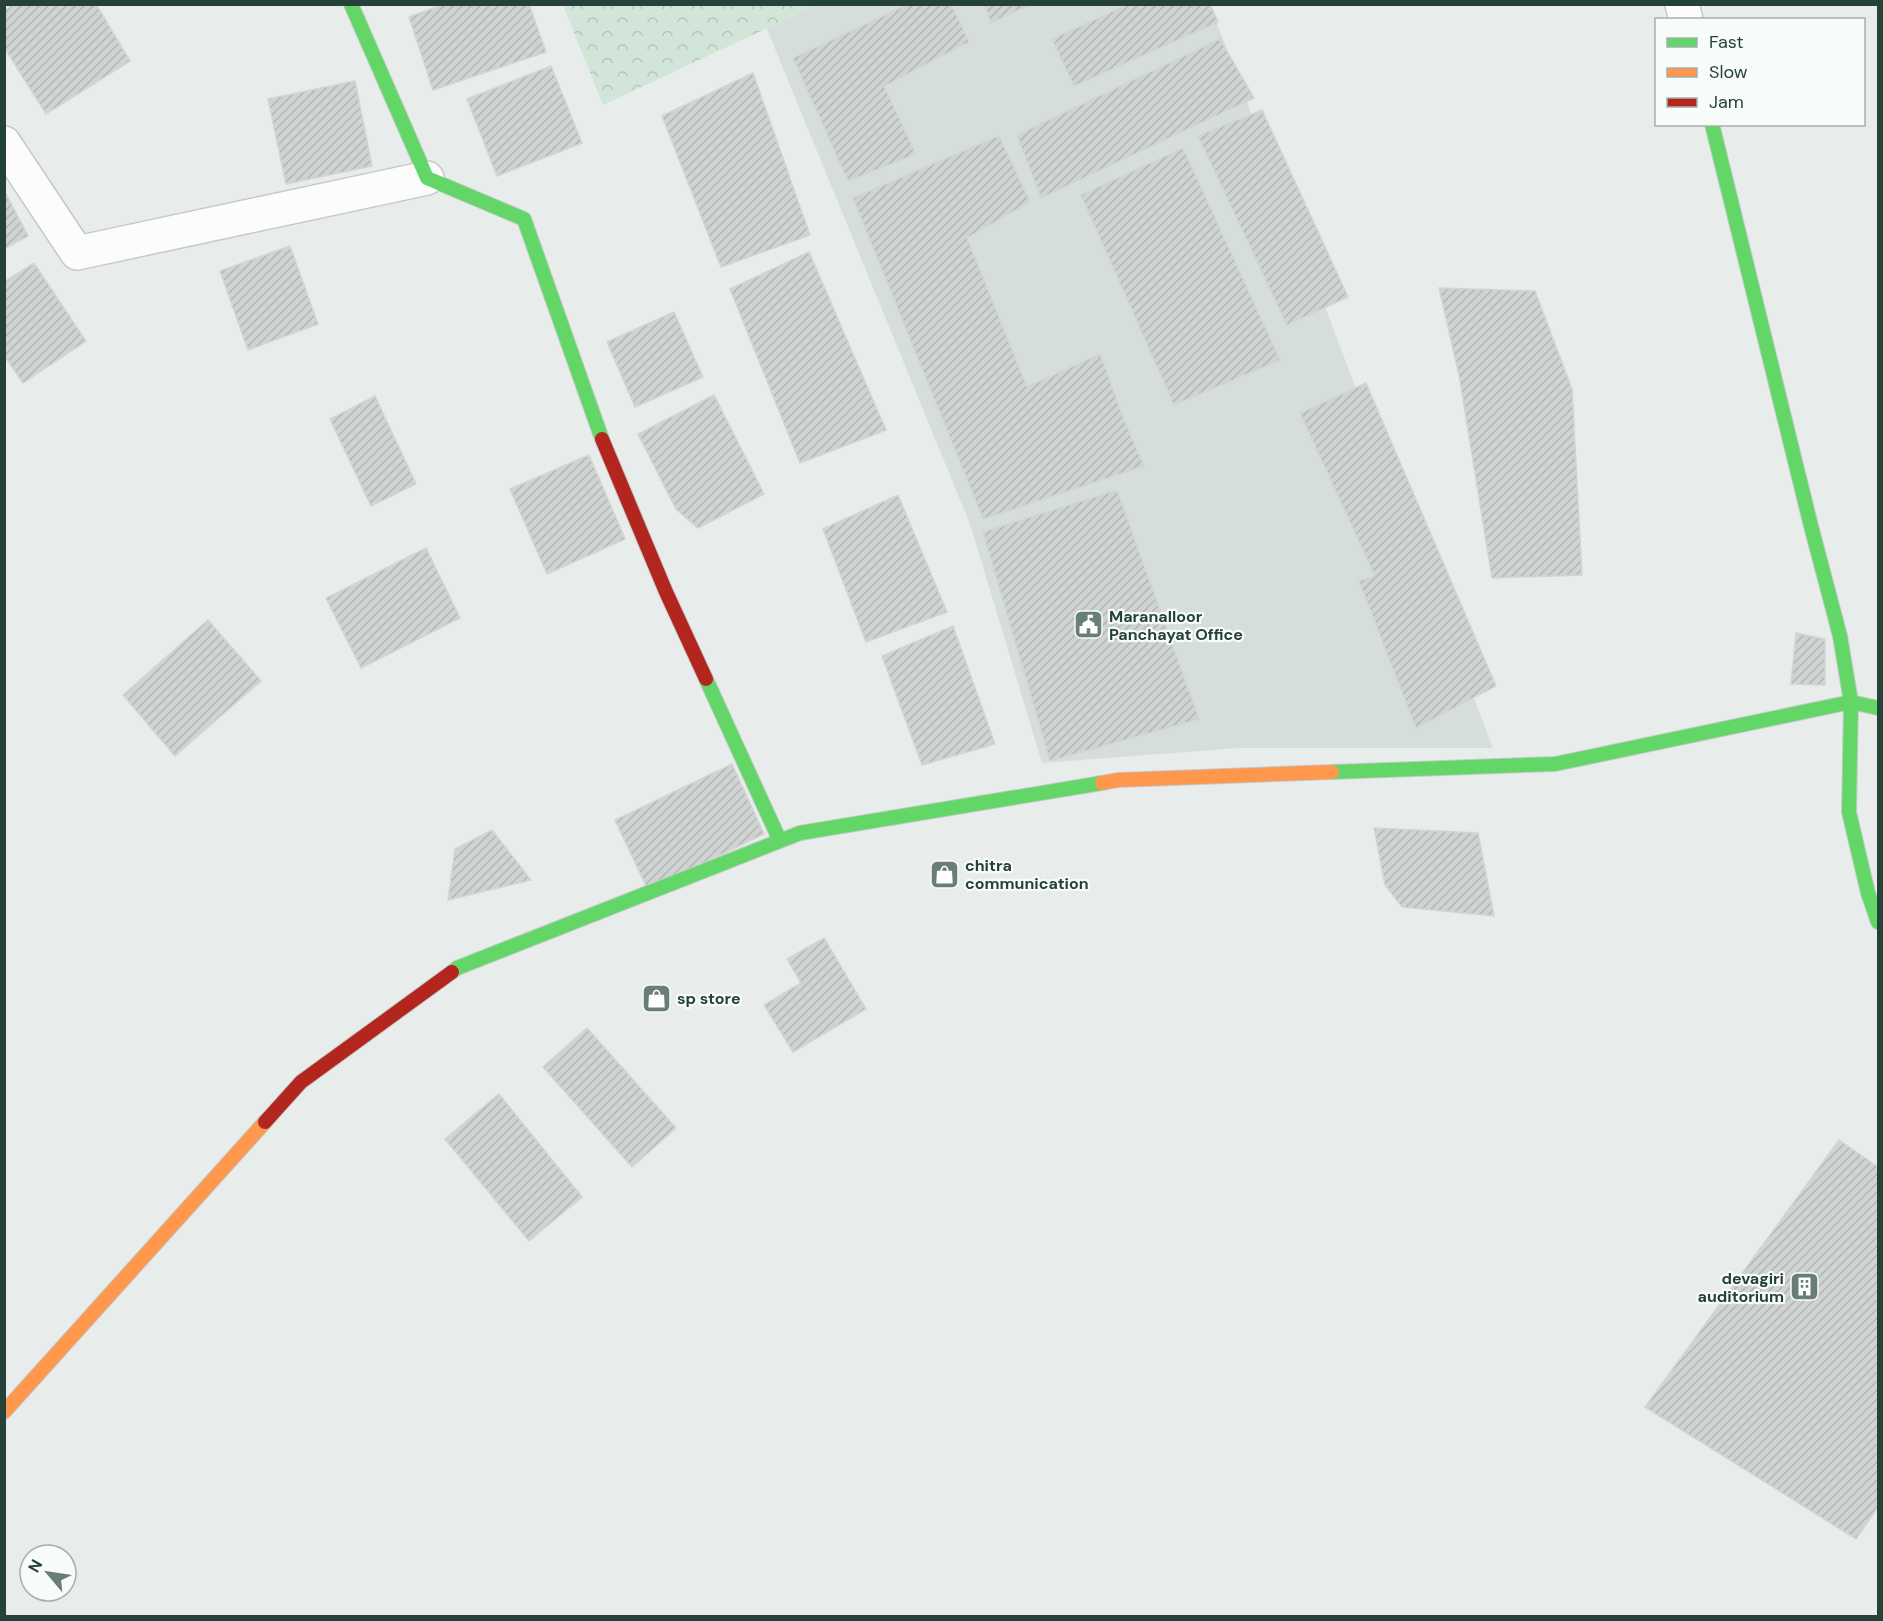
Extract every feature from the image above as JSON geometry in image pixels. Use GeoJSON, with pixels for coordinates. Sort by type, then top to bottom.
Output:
{"type":"FeatureCollection","features":[{"type":"Feature","properties":{"kind":"street"},"geometry":{"type":"LineString","coordinates":[[351,4],[427,178]]}},
{"type":"Feature","properties":{"kind":"street"},"geometry":{"type":"LineString","coordinates":[[1712,126],[1840,636],[1851,702],[1849,812],[1868,893],[1878,922]]}},
{"type":"Feature","properties":{"kind":"street"},"geometry":{"type":"LineString","coordinates":[[4,144],[77,253],[427,178],[524,219],[604,444],[666,592],[780,841]]}},
{"type":"Feature","properties":{"kind":"street"},"geometry":{"type":"LineString","coordinates":[[4,1412],[301,1082],[457,968],[800,833],[1118,780],[1555,764],[1851,702],[1878,708]]}},
{"type":"Feature","properties":{"kind":"shaded area"},"geometry":{"type":"Polygon","coordinates":[[[574,5],[1210,5],[1493,748],[1239,748],[1042,763],[970,524],[764,22],[574,5]]]}},
{"type":"Feature","properties":{"kind":"green space"},"geometry":{"type":"Polygon","coordinates":[[[563,5],[817,5],[603,105],[563,5]]]}},
{"type":"Feature","properties":{"kind":"building"},"geometry":{"type":"Polygon","coordinates":[[[14,4],[96,4],[130,61],[46,114],[4,47],[4,11],[14,4]]]}},
{"type":"Feature","properties":{"kind":"building"},"geometry":{"type":"Polygon","coordinates":[[[445,4],[529,4],[546,52],[433,90],[409,17],[445,4]]]}},
{"type":"Feature","properties":{"kind":"building"},"geometry":{"type":"Polygon","coordinates":[[[909,4],[951,4],[969,42],[884,86],[916,154],[848,181],[793,58],[909,4]]]}},
{"type":"Feature","properties":{"kind":"building"},"geometry":{"type":"Polygon","coordinates":[[[984,4],[1031,4],[991,23],[984,4]]]}},
{"type":"Feature","properties":{"kind":"building"},"geometry":{"type":"Polygon","coordinates":[[[1129,4],[1210,4],[1218,22],[1074,86],[1052,39],[1129,4]]]}},
{"type":"Feature","properties":{"kind":"building"},"geometry":{"type":"Polygon","coordinates":[[[1220,39],[1254,98],[1041,198],[1017,135],[1220,39]]]}},
{"type":"Feature","properties":{"kind":"building"},"geometry":{"type":"Polygon","coordinates":[[[551,66],[582,143],[497,176],[467,99],[551,66]]]}},
{"type":"Feature","properties":{"kind":"building"},"geometry":{"type":"Polygon","coordinates":[[[753,73],[810,235],[721,267],[662,116],[753,73]]]}},
{"type":"Feature","properties":{"kind":"building"},"geometry":{"type":"Polygon","coordinates":[[[355,81],[372,166],[286,184],[268,99],[355,81]]]}},
{"type":"Feature","properties":{"kind":"building"},"geometry":{"type":"Polygon","coordinates":[[[1262,110],[1348,297],[1287,325],[1198,136],[1262,110]]]}},
{"type":"Feature","properties":{"kind":"building"},"geometry":{"type":"Polygon","coordinates":[[[999,136],[1030,202],[967,238],[1027,387],[1100,354],[1144,466],[983,519],[853,198],[999,136]]]}},
{"type":"Feature","properties":{"kind":"building"},"geometry":{"type":"Polygon","coordinates":[[[1183,148],[1280,360],[1174,405],[1081,195],[1183,148]]]}},
{"type":"Feature","properties":{"kind":"building"},"geometry":{"type":"Polygon","coordinates":[[[4,190],[28,236],[4,249],[4,190]]]}},
{"type":"Feature","properties":{"kind":"building"},"geometry":{"type":"Polygon","coordinates":[[[290,246],[318,324],[248,350],[220,271],[290,246]]]}},
{"type":"Feature","properties":{"kind":"building"},"geometry":{"type":"Polygon","coordinates":[[[809,252],[886,430],[800,463],[730,289],[809,252]]]}},
{"type":"Feature","properties":{"kind":"building"},"geometry":{"type":"Polygon","coordinates":[[[34,263],[86,341],[23,383],[4,355],[4,282],[34,263]]]}},
{"type":"Feature","properties":{"kind":"building"},"geometry":{"type":"Polygon","coordinates":[[[1439,288],[1535,291],[1572,389],[1582,575],[1492,578],[1459,375],[1439,288]]]}},
{"type":"Feature","properties":{"kind":"building"},"geometry":{"type":"Polygon","coordinates":[[[674,312],[703,377],[635,407],[607,342],[674,312]]]}},
{"type":"Feature","properties":{"kind":"building"},"geometry":{"type":"Polygon","coordinates":[[[1366,383],[1496,686],[1416,728],[1359,581],[1375,576],[1300,413],[1366,383]]]}},
{"type":"Feature","properties":{"kind":"building"},"geometry":{"type":"Polygon","coordinates":[[[714,395],[764,494],[698,528],[676,509],[638,434],[714,395]]]}},
{"type":"Feature","properties":{"kind":"building"},"geometry":{"type":"Polygon","coordinates":[[[375,396],[416,484],[371,506],[330,419],[375,396]]]}},
{"type":"Feature","properties":{"kind":"building"},"geometry":{"type":"Polygon","coordinates":[[[589,455],[625,539],[547,574],[510,489],[589,455]]]}},
{"type":"Feature","properties":{"kind":"building","name":"Maranalloor Panchayat Office"},"geometry":{"type":"Polygon","coordinates":[[[1117,490],[1199,719],[1050,761],[983,532],[1117,490]]]}},
{"type":"Feature","properties":{"kind":"building"},"geometry":{"type":"Polygon","coordinates":[[[898,495],[947,612],[866,642],[823,529],[898,495]]]}},
{"type":"Feature","properties":{"kind":"building"},"geometry":{"type":"Polygon","coordinates":[[[426,548],[460,618],[361,668],[326,598],[426,548]]]}},
{"type":"Feature","properties":{"kind":"building"},"geometry":{"type":"Polygon","coordinates":[[[208,620],[261,681],[175,756],[123,695],[208,620]]]}},
{"type":"Feature","properties":{"kind":"building"},"geometry":{"type":"Polygon","coordinates":[[[953,626],[995,744],[922,765],[882,656],[953,626]]]}},
{"type":"Feature","properties":{"kind":"building"},"geometry":{"type":"Polygon","coordinates":[[[1796,633],[1825,639],[1825,685],[1791,684],[1796,633]]]}},
{"type":"Feature","properties":{"kind":"building"},"geometry":{"type":"Polygon","coordinates":[[[732,764],[764,834],[648,890],[615,820],[732,764]]]}},
{"type":"Feature","properties":{"kind":"building"},"geometry":{"type":"Polygon","coordinates":[[[1374,828],[1478,833],[1494,916],[1402,907],[1385,885],[1374,828]]]}},
{"type":"Feature","properties":{"kind":"building"},"geometry":{"type":"Polygon","coordinates":[[[492,830],[531,880],[448,900],[455,849],[492,830]]]}},
{"type":"Feature","properties":{"kind":"building"},"geometry":{"type":"Polygon","coordinates":[[[824,938],[866,1009],[793,1052],[764,1005],[801,983],[787,959],[824,938]]]}},
{"type":"Feature","properties":{"kind":"building"},"geometry":{"type":"Polygon","coordinates":[[[587,1028],[676,1128],[632,1167],[543,1067],[587,1028]]]}},
{"type":"Feature","properties":{"kind":"building"},"geometry":{"type":"Polygon","coordinates":[[[499,1094],[582,1197],[529,1241],[445,1139],[499,1094]]]}},
{"type":"Feature","properties":{"kind":"building","name":"devagiri auditorium"},"geometry":{"type":"Polygon","coordinates":[[[1839,1140],[1878,1167],[1878,1507],[1856,1539],[1645,1407],[1839,1140]]]}},
{"type":"Feature","properties":{"kind":"traffic: fast"},"geometry":{"type":"LineString","coordinates":[[351,4],[427,178],[524,219],[602,439]]}},
{"type":"Feature","properties":{"kind":"traffic: fast"},"geometry":{"type":"LineString","coordinates":[[1712,126],[1840,636],[1851,702],[1849,812],[1868,893],[1878,922]]}},
{"type":"Feature","properties":{"kind":"traffic: fast"},"geometry":{"type":"LineString","coordinates":[[706,679],[780,841]]}},
{"type":"Feature","properties":{"kind":"traffic: fast"},"geometry":{"type":"LineString","coordinates":[[1332,772],[1555,764],[1851,702],[1878,708]]}},
{"type":"Feature","properties":{"kind":"traffic: fast"},"geometry":{"type":"LineString","coordinates":[[452,972],[457,968],[800,833],[1102,783]]}},
{"type":"Feature","properties":{"kind":"traffic: slow"},"geometry":{"type":"LineString","coordinates":[[1102,783],[1118,780],[1332,772]]}},
{"type":"Feature","properties":{"kind":"traffic: slow"},"geometry":{"type":"LineString","coordinates":[[4,1412],[265,1122]]}},
{"type":"Feature","properties":{"kind":"traffic: jam"},"geometry":{"type":"LineString","coordinates":[[602,439],[666,592],[706,679]]}},
{"type":"Feature","properties":{"kind":"traffic: jam"},"geometry":{"type":"LineString","coordinates":[[265,1122],[301,1082],[452,972]]}},
{"type":"Feature","properties":{"kind":"place","name":"Maranalloor Panchayat Office"},"geometry":{"type":"Point","coordinates":[1088,625]}},
{"type":"Feature","properties":{"kind":"place","name":"chitra communication"},"geometry":{"type":"Point","coordinates":[944,874]}},
{"type":"Feature","properties":{"kind":"place","name":"sp store"},"geometry":{"type":"Point","coordinates":[656,998]}},
{"type":"Feature","properties":{"kind":"place","name":"devagiri auditorium"},"geometry":{"type":"Point","coordinates":[1805,1287]}}]}
